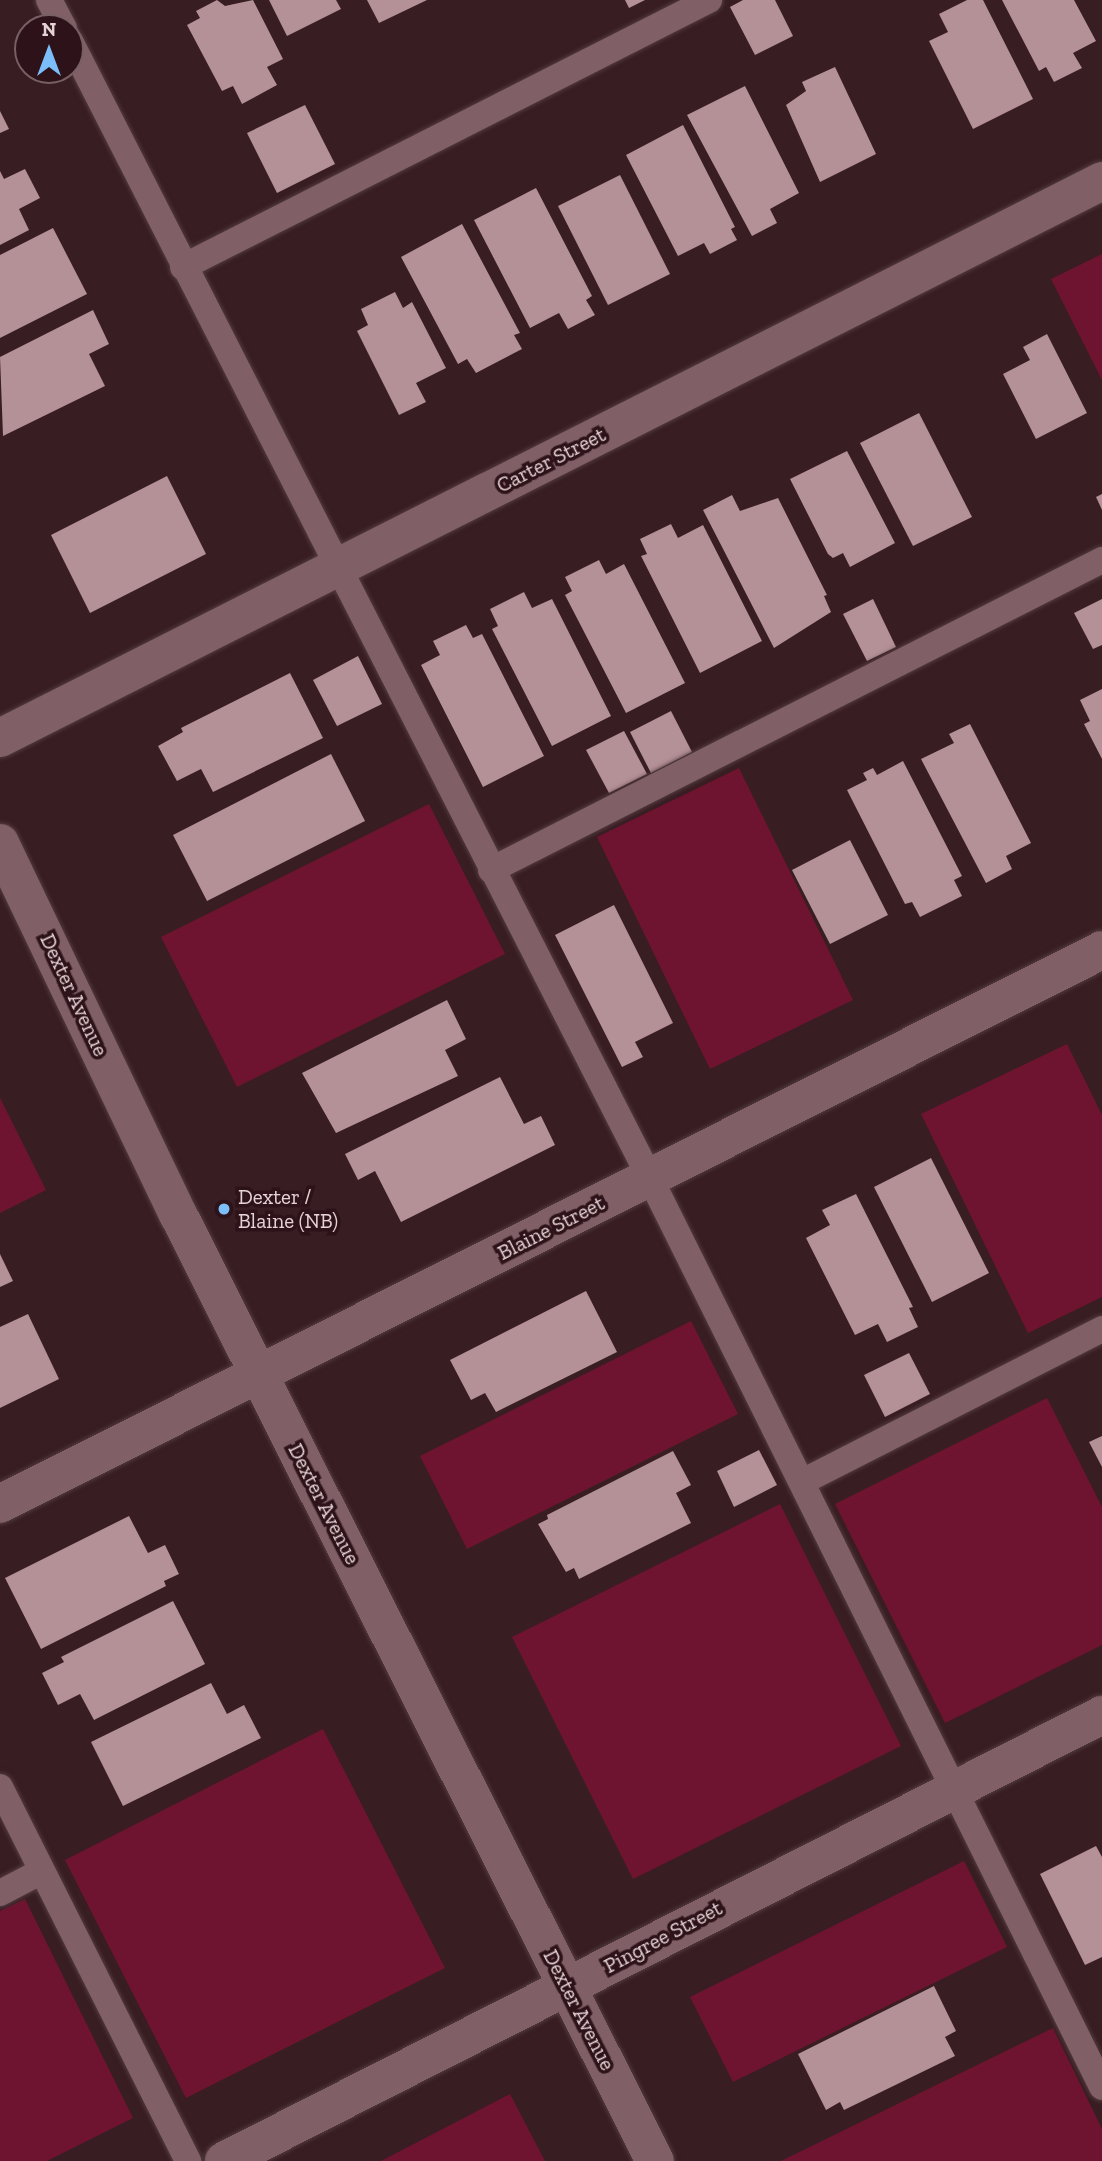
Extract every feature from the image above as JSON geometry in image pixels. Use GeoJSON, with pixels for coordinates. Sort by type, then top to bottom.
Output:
{"type":"FeatureCollection","features":[{"type":"Feature","properties":{"kind":"street","name":"Carter Street"},"geometry":{"type":"LineString","coordinates":[[0,738],[1102,181]]}},
{"type":"Feature","properties":{"kind":"street","name":"Dexter Avenue"},"geometry":{"type":"LineString","coordinates":[[0,843],[259,1376],[655,2161]]}},
{"type":"Feature","properties":{"kind":"street","name":"Blaine Street"},"geometry":{"type":"LineString","coordinates":[[0,1504],[1102,950]]}},
{"type":"Feature","properties":{"kind":"street","name":"Pingree Street"},"geometry":{"type":"LineString","coordinates":[[224,2161],[1102,1715]]}},
{"type":"Feature","properties":{"kind":"lane"},"geometry":{"type":"LineString","coordinates":[[183,267],[709,0]]}},
{"type":"Feature","properties":{"kind":"lane"},"geometry":{"type":"LineString","coordinates":[[84,69],[336,569],[650,1178],[1102,2087]]}},
{"type":"Feature","properties":{"kind":"lane"},"geometry":{"type":"LineString","coordinates":[[491,870],[1102,561]]}},
{"type":"Feature","properties":{"kind":"lane"},"geometry":{"type":"LineString","coordinates":[[802,1482],[1102,1329]]}},
{"type":"Feature","properties":{"kind":"lane"},"geometry":{"type":"LineString","coordinates":[[0,1787],[188,2161]]}},
{"type":"Feature","properties":{"kind":"lane"},"geometry":{"type":"LineString","coordinates":[[0,1893],[42,1871]]}},
{"type":"Feature","properties":{"kind":"shaded area"},"geometry":{"type":"Polygon","coordinates":[[[1102,254],[1102,380],[1051,279],[1102,254]]]}},
{"type":"Feature","properties":{"kind":"shaded area"},"geometry":{"type":"Polygon","coordinates":[[[739,768],[853,1000],[710,1069],[597,837],[739,768]]]}},
{"type":"Feature","properties":{"kind":"shaded area"},"geometry":{"type":"Polygon","coordinates":[[[429,804],[505,954],[237,1087],[161,937],[429,804]]]}},
{"type":"Feature","properties":{"kind":"shaded area"},"geometry":{"type":"Polygon","coordinates":[[[1067,1044],[1102,1115],[1102,1297],[1028,1333],[921,1114],[1067,1044]]]}},
{"type":"Feature","properties":{"kind":"shaded area"},"geometry":{"type":"Polygon","coordinates":[[[0,1098],[46,1190],[0,1213],[0,1098]]]}},
{"type":"Feature","properties":{"kind":"shaded area"},"geometry":{"type":"Polygon","coordinates":[[[691,1321],[738,1414],[467,1549],[420,1456],[691,1321]]]}},
{"type":"Feature","properties":{"kind":"shaded area"},"geometry":{"type":"Polygon","coordinates":[[[1047,1398],[1102,1507],[1102,1645],[945,1723],[835,1504],[1047,1398]]]}},
{"type":"Feature","properties":{"kind":"shaded area"},"geometry":{"type":"Polygon","coordinates":[[[780,1504],[901,1746],[633,1879],[512,1637],[780,1504]]]}},
{"type":"Feature","properties":{"kind":"shaded area"},"geometry":{"type":"Polygon","coordinates":[[[323,1729],[445,1968],[186,2098],[65,1860],[323,1729]]]}},
{"type":"Feature","properties":{"kind":"shaded area"},"geometry":{"type":"Polygon","coordinates":[[[964,1861],[1007,1947],[733,2082],[690,1997],[964,1861]]]}},
{"type":"Feature","properties":{"kind":"shaded area"},"geometry":{"type":"Polygon","coordinates":[[[25,1899],[133,2118],[47,2161],[0,2161],[0,1911],[25,1899]]]}},
{"type":"Feature","properties":{"kind":"shaded area"},"geometry":{"type":"Polygon","coordinates":[[[1053,2028],[1102,2129],[1102,2161],[781,2161],[1053,2028]]]}},
{"type":"Feature","properties":{"kind":"shaded area"},"geometry":{"type":"Polygon","coordinates":[[[510,2094],[545,2161],[381,2161],[510,2094]]]}},
{"type":"Feature","properties":{"kind":"building"},"geometry":{"type":"Polygon","coordinates":[[[217,0],[225,6],[253,0],[283,59],[267,67],[277,85],[242,104],[233,86],[222,91],[187,25],[200,18],[196,11],[217,0]]]}},
{"type":"Feature","properties":{"kind":"building"},"geometry":{"type":"Polygon","coordinates":[[[269,0],[336,0],[341,9],[287,36],[269,0]]]}},
{"type":"Feature","properties":{"kind":"building"},"geometry":{"type":"Polygon","coordinates":[[[367,0],[427,0],[379,23],[367,0]]]}},
{"type":"Feature","properties":{"kind":"building"},"geometry":{"type":"Polygon","coordinates":[[[625,0],[645,0],[629,8],[625,0]]]}},
{"type":"Feature","properties":{"kind":"building"},"geometry":{"type":"Polygon","coordinates":[[[743,0],[775,0],[793,36],[755,55],[730,7],[743,0]]]}},
{"type":"Feature","properties":{"kind":"building"},"geometry":{"type":"Polygon","coordinates":[[[967,0],[983,0],[1033,99],[973,129],[929,41],[948,32],[939,14],[967,0]]]}},
{"type":"Feature","properties":{"kind":"building"},"geometry":{"type":"Polygon","coordinates":[[[1002,0],[1074,0],[1096,41],[1073,53],[1082,68],[1054,82],[1046,67],[1039,71],[1002,0]]]}},
{"type":"Feature","properties":{"kind":"building"},"geometry":{"type":"Polygon","coordinates":[[[835,67],[876,154],[820,182],[786,105],[806,91],[802,82],[835,67]]]}},
{"type":"Feature","properties":{"kind":"building"},"geometry":{"type":"Polygon","coordinates":[[[745,86],[799,193],[770,209],[777,223],[752,236],[687,115],[745,86]]]}},
{"type":"Feature","properties":{"kind":"building"},"geometry":{"type":"Polygon","coordinates":[[[305,105],[335,164],[277,193],[247,133],[305,105]]]}},
{"type":"Feature","properties":{"kind":"building"},"geometry":{"type":"Polygon","coordinates":[[[0,111],[9,129],[0,133],[0,111]]]}},
{"type":"Feature","properties":{"kind":"building"},"geometry":{"type":"Polygon","coordinates":[[[683,125],[735,227],[731,229],[737,240],[710,254],[704,243],[678,256],[626,155],[683,125]]]}},
{"type":"Feature","properties":{"kind":"building"},"geometry":{"type":"Polygon","coordinates":[[[25,169],[40,198],[19,209],[29,230],[0,245],[0,171],[4,179],[25,169]]]}},
{"type":"Feature","properties":{"kind":"building"},"geometry":{"type":"Polygon","coordinates":[[[620,175],[670,274],[608,305],[558,206],[620,175]]]}},
{"type":"Feature","properties":{"kind":"building"},"geometry":{"type":"Polygon","coordinates":[[[536,188],[592,296],[586,300],[595,315],[568,329],[559,313],[530,328],[474,220],[536,188]]]}},
{"type":"Feature","properties":{"kind":"building"},"geometry":{"type":"Polygon","coordinates":[[[462,224],[520,333],[514,335],[522,349],[476,373],[467,359],[458,364],[401,257],[462,224]]]}},
{"type":"Feature","properties":{"kind":"building"},"geometry":{"type":"Polygon","coordinates":[[[53,228],[87,294],[0,338],[0,255],[53,228]]]}},
{"type":"Feature","properties":{"kind":"building"},"geometry":{"type":"Polygon","coordinates":[[[395,292],[403,308],[412,302],[446,368],[416,383],[426,402],[399,415],[357,331],[368,325],[361,309],[395,292]]]}},
{"type":"Feature","properties":{"kind":"building"},"geometry":{"type":"Polygon","coordinates":[[[93,310],[109,344],[89,354],[105,386],[3,436],[0,357],[93,310]]]}},
{"type":"Feature","properties":{"kind":"building"},"geometry":{"type":"Polygon","coordinates":[[[1047,334],[1087,413],[1036,439],[1003,374],[1030,360],[1023,347],[1047,334]]]}},
{"type":"Feature","properties":{"kind":"building"},"geometry":{"type":"Polygon","coordinates":[[[919,413],[972,517],[913,546],[860,443],[919,413]]]}},
{"type":"Feature","properties":{"kind":"building"},"geometry":{"type":"Polygon","coordinates":[[[847,451],[895,543],[850,567],[843,553],[833,558],[828,554],[790,479],[847,451]]]}},
{"type":"Feature","properties":{"kind":"building"},"geometry":{"type":"Polygon","coordinates":[[[167,476],[206,554],[90,613],[51,535],[167,476]]]}},
{"type":"Feature","properties":{"kind":"building"},"geometry":{"type":"Polygon","coordinates":[[[1102,494],[1102,510],[1096,497],[1102,494]]]}},
{"type":"Feature","properties":{"kind":"building"},"geometry":{"type":"Polygon","coordinates":[[[732,495],[740,511],[778,498],[827,595],[824,596],[831,612],[774,648],[703,510],[732,495]]]}},
{"type":"Feature","properties":{"kind":"building"},"geometry":{"type":"Polygon","coordinates":[[[671,524],[678,538],[703,525],[762,641],[700,673],[641,556],[647,554],[640,539],[671,524]]]}},
{"type":"Feature","properties":{"kind":"building"},"geometry":{"type":"Polygon","coordinates":[[[599,560],[606,574],[624,564],[685,683],[626,713],[565,595],[572,591],[565,577],[599,560]]]}},
{"type":"Feature","properties":{"kind":"building"},"geometry":{"type":"Polygon","coordinates":[[[524,592],[532,608],[552,599],[611,716],[552,746],[492,629],[498,626],[490,609],[524,592]]]}},
{"type":"Feature","properties":{"kind":"building"},"geometry":{"type":"Polygon","coordinates":[[[873,599],[896,647],[867,661],[843,614],[873,599]]]}},
{"type":"Feature","properties":{"kind":"building"},"geometry":{"type":"Polygon","coordinates":[[[1102,599],[1102,645],[1093,649],[1074,613],[1102,599]]]}},
{"type":"Feature","properties":{"kind":"building"},"geometry":{"type":"Polygon","coordinates":[[[466,625],[473,638],[482,634],[544,756],[483,787],[421,665],[440,655],[433,641],[466,625]]]}},
{"type":"Feature","properties":{"kind":"building"},"geometry":{"type":"Polygon","coordinates":[[[358,656],[382,704],[337,726],[313,680],[358,656]]]}},
{"type":"Feature","properties":{"kind":"building"},"geometry":{"type":"Polygon","coordinates":[[[290,673],[323,738],[213,792],[201,769],[177,781],[158,746],[183,732],[181,728],[290,673]]]}},
{"type":"Feature","properties":{"kind":"building"},"geometry":{"type":"Polygon","coordinates":[[[1102,689],[1102,759],[1084,724],[1090,721],[1080,700],[1102,689]]]}},
{"type":"Feature","properties":{"kind":"building"},"geometry":{"type":"Polygon","coordinates":[[[671,711],[692,752],[651,773],[630,732],[671,711]]]}},
{"type":"Feature","properties":{"kind":"building"},"geometry":{"type":"Polygon","coordinates":[[[970,724],[1031,843],[1006,856],[1012,869],[986,883],[921,759],[954,743],[949,734],[970,724]]]}},
{"type":"Feature","properties":{"kind":"building"},"geometry":{"type":"Polygon","coordinates":[[[624,731],[647,774],[609,793],[586,750],[624,731]]]}},
{"type":"Feature","properties":{"kind":"building"},"geometry":{"type":"Polygon","coordinates":[[[331,754],[365,821],[207,901],[173,835],[331,754]]]}},
{"type":"Feature","properties":{"kind":"building"},"geometry":{"type":"Polygon","coordinates":[[[903,761],[962,876],[954,880],[962,896],[920,917],[912,902],[905,904],[847,790],[867,780],[863,773],[873,768],[877,775],[903,761]]]}},
{"type":"Feature","properties":{"kind":"building"},"geometry":{"type":"Polygon","coordinates":[[[850,840],[888,915],[830,944],[792,870],[850,840]]]}},
{"type":"Feature","properties":{"kind":"building"},"geometry":{"type":"Polygon","coordinates":[[[614,905],[673,1023],[635,1042],[643,1057],[622,1067],[555,935],[614,905]]]}},
{"type":"Feature","properties":{"kind":"building"},"geometry":{"type":"Polygon","coordinates":[[[447,1000],[466,1039],[445,1050],[458,1076],[336,1133],[302,1073],[447,1000]]]}},
{"type":"Feature","properties":{"kind":"building"},"geometry":{"type":"Polygon","coordinates":[[[500,1077],[524,1124],[541,1116],[555,1145],[401,1222],[375,1171],[358,1180],[345,1154],[500,1077]]]}},
{"type":"Feature","properties":{"kind":"building"},"geometry":{"type":"Polygon","coordinates":[[[931,1158],[989,1273],[932,1302],[874,1187],[931,1158]]]}},
{"type":"Feature","properties":{"kind":"building"},"geometry":{"type":"Polygon","coordinates":[[[856,1194],[913,1307],[909,1308],[918,1327],[887,1342],[878,1324],[855,1335],[806,1238],[830,1225],[822,1210],[856,1194]]]}},
{"type":"Feature","properties":{"kind":"building"},"geometry":{"type":"Polygon","coordinates":[[[0,1254],[13,1281],[0,1287],[0,1254]]]}},
{"type":"Feature","properties":{"kind":"building"},"geometry":{"type":"Polygon","coordinates":[[[586,1291],[617,1352],[496,1412],[485,1393],[471,1400],[450,1360],[586,1291]]]}},
{"type":"Feature","properties":{"kind":"building"},"geometry":{"type":"Polygon","coordinates":[[[28,1314],[59,1379],[0,1408],[0,1327],[28,1314]]]}},
{"type":"Feature","properties":{"kind":"building"},"geometry":{"type":"Polygon","coordinates":[[[909,1353],[930,1394],[885,1417],[864,1375],[909,1353]]]}},
{"type":"Feature","properties":{"kind":"building"},"geometry":{"type":"Polygon","coordinates":[[[1102,1436],[1102,1467],[1089,1442],[1102,1436]]]}},
{"type":"Feature","properties":{"kind":"building"},"geometry":{"type":"Polygon","coordinates":[[[759,1450],[777,1485],[734,1507],[717,1471],[759,1450]]]}},
{"type":"Feature","properties":{"kind":"building"},"geometry":{"type":"Polygon","coordinates":[[[673,1451],[691,1485],[676,1493],[691,1523],[579,1579],[574,1568],[566,1572],[538,1524],[548,1519],[547,1515],[673,1451]]]}},
{"type":"Feature","properties":{"kind":"building"},"geometry":{"type":"Polygon","coordinates":[[[129,1516],[148,1553],[165,1545],[179,1574],[164,1581],[166,1586],[41,1649],[5,1578],[129,1516]]]}},
{"type":"Feature","properties":{"kind":"building"},"geometry":{"type":"Polygon","coordinates":[[[173,1601],[205,1664],[94,1720],[80,1694],[58,1705],[42,1673],[64,1662],[61,1657],[173,1601]]]}},
{"type":"Feature","properties":{"kind":"building"},"geometry":{"type":"Polygon","coordinates":[[[211,1683],[227,1714],[244,1705],[261,1738],[123,1806],[91,1742],[211,1683]]]}},
{"type":"Feature","properties":{"kind":"building"},"geometry":{"type":"Polygon","coordinates":[[[1096,1846],[1102,1857],[1102,1957],[1085,1965],[1040,1874],[1096,1846]]]}},
{"type":"Feature","properties":{"kind":"building"},"geometry":{"type":"Polygon","coordinates":[[[934,1986],[956,2031],[945,2037],[955,2056],[844,2110],[840,2102],[826,2110],[798,2054],[934,1986]]]}},
{"type":"Feature","properties":{"kind":"place","name":"Dexter / Blaine (NB)"},"geometry":{"type":"Point","coordinates":[224,1209]}}]}
